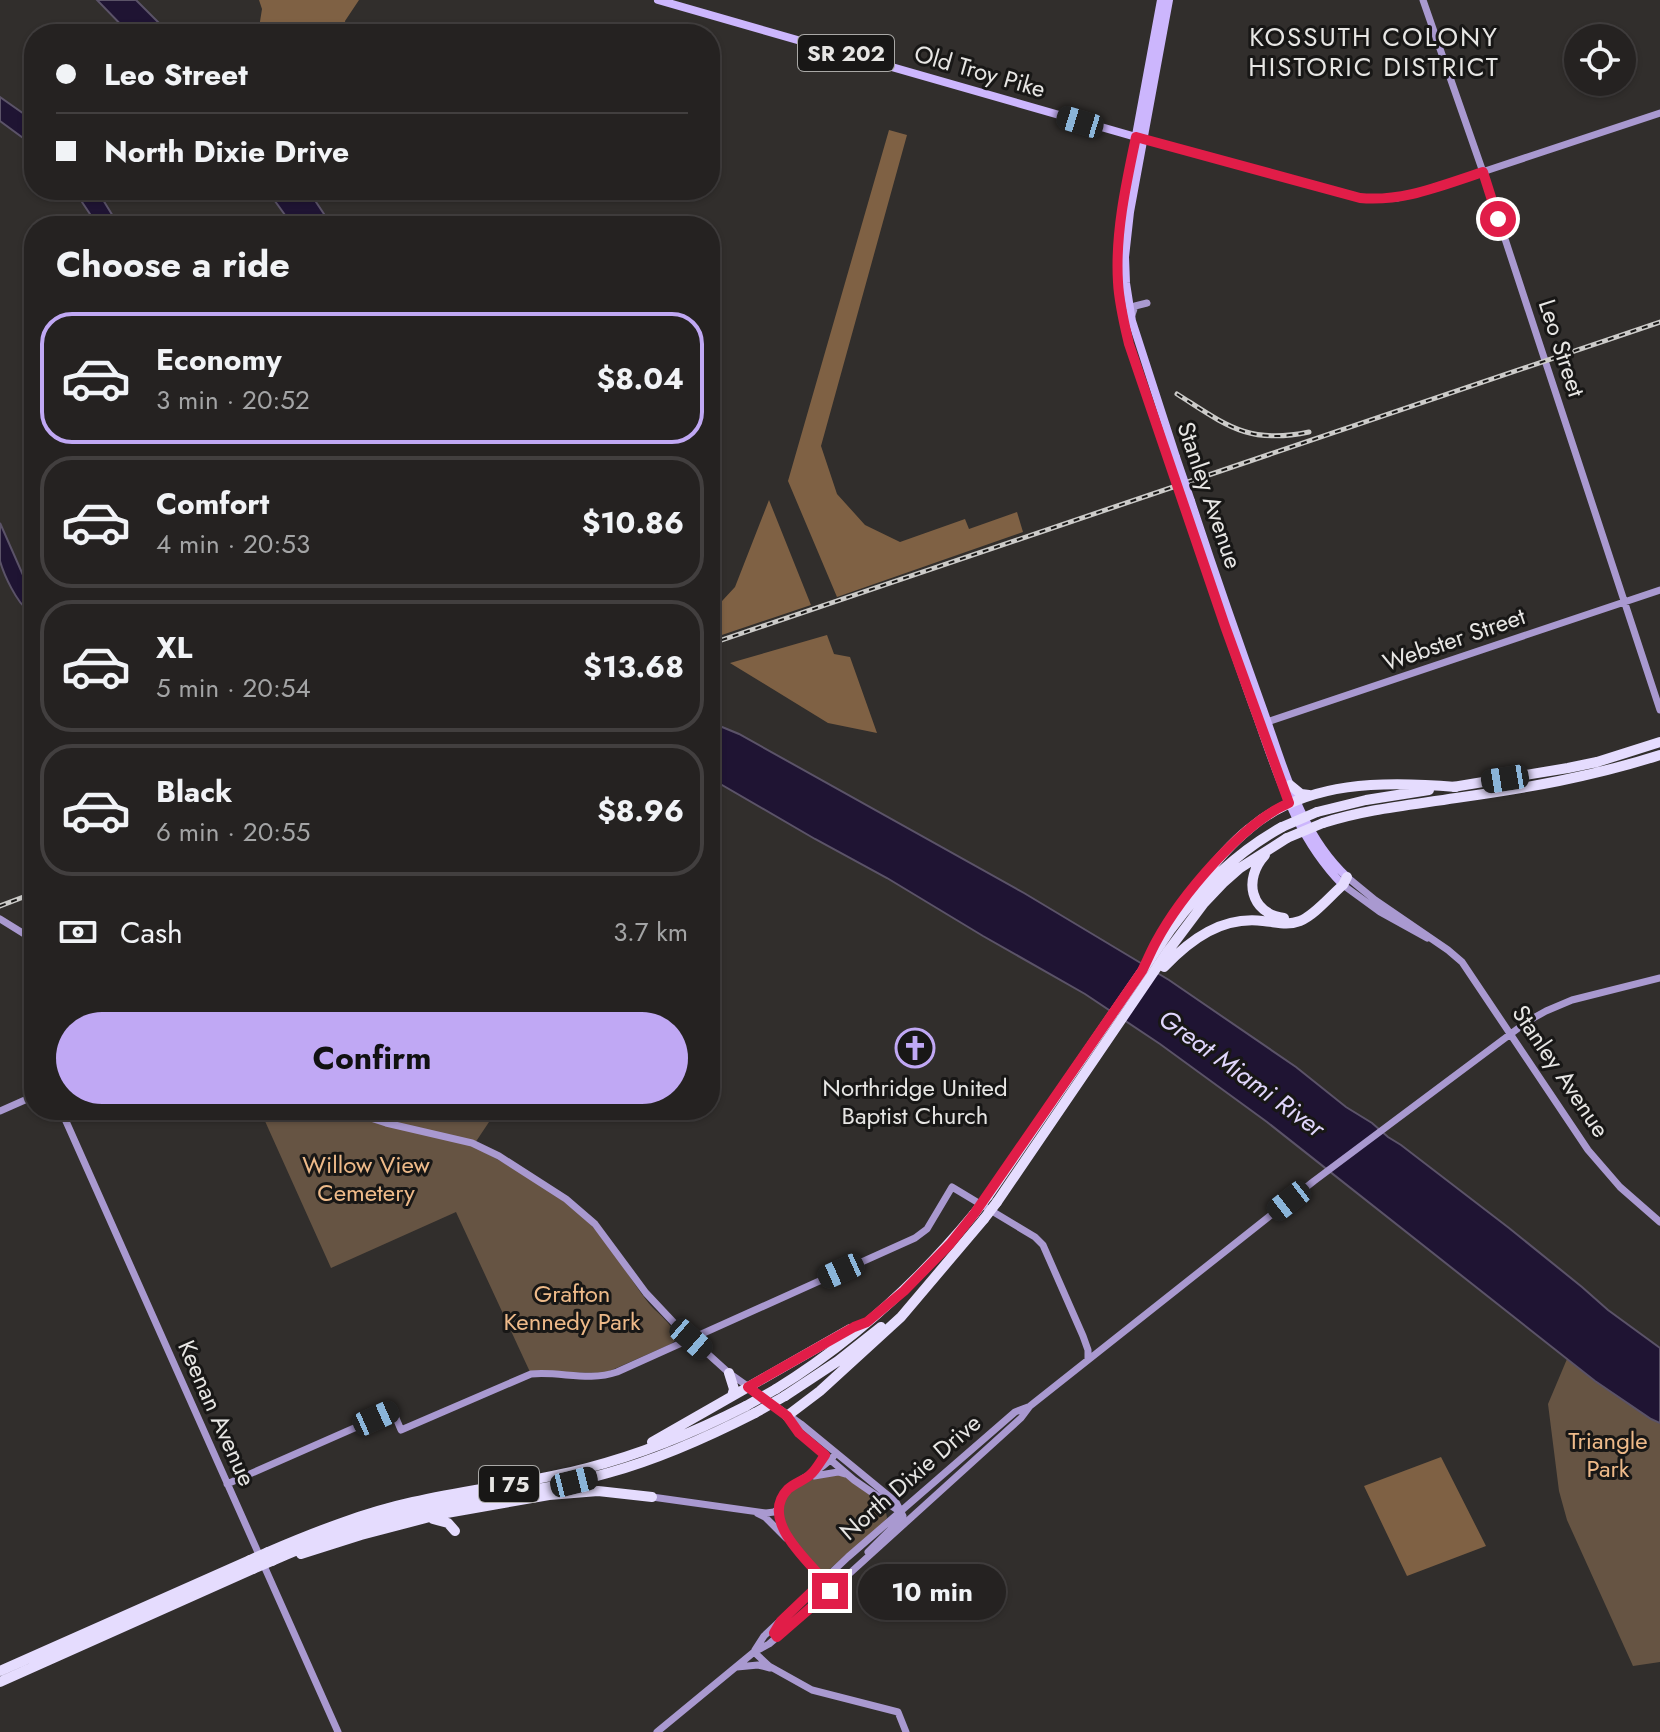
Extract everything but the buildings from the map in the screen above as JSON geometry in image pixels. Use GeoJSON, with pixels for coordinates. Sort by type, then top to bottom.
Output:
{"type":"FeatureCollection","features":[{"type":"Feature","properties":{"kind":"highway"},"geometry":{"type":"LineString","coordinates":[[1165,948],[1194,898],[1244,850],[1320,818],[1366,800],[1568,768],[1659,747]]}},
{"type":"Feature","properties":{"kind":"highway"},"geometry":{"type":"LineString","coordinates":[[1320,818],[1565,781],[1614,769],[1659,747]]}},
{"type":"Feature","properties":{"kind":"highway"},"geometry":{"type":"LineString","coordinates":[[1290,785],[1301,794],[1311,795]]}},
{"type":"Feature","properties":{"kind":"highway"},"geometry":{"type":"LineString","coordinates":[[1165,948],[1191,891],[1236,840],[1292,801],[1348,787],[1456,787]]}},
{"type":"Feature","properties":{"kind":"highway"},"geometry":{"type":"LineString","coordinates":[[1165,948],[1223,883],[1282,836]]}},
{"type":"Feature","properties":{"kind":"highway"},"geometry":{"type":"LineString","coordinates":[[1282,836],[1261,859],[1252,878],[1254,896],[1265,911],[1276,917],[1298,917],[1343,881]]}},
{"type":"Feature","properties":{"kind":"highway"},"geometry":{"type":"LineString","coordinates":[[1165,948],[1228,923],[1261,920],[1279,924],[1295,923],[1305,919],[1343,881]]}},
{"type":"Feature","properties":{"kind":"highway","name":"I 75"},"geometry":{"type":"LineString","coordinates":[[1102,1039],[1142,971],[1165,948]]}},
{"type":"Feature","properties":{"kind":"highway","name":"I 75"},"geometry":{"type":"LineString","coordinates":[[270,1556],[388,1518],[548,1488],[630,1467],[710,1435],[857,1346],[937,1273],[1102,1039],[1145,985],[1165,948]]}},
{"type":"Feature","properties":{"kind":"highway","name":"I 75"},"geometry":{"type":"LineString","coordinates":[[781,1392],[911,1284],[979,1217]]}},
{"type":"Feature","properties":{"kind":"highway"},"geometry":{"type":"LineString","coordinates":[[787,1416],[901,1317],[937,1273]]}},
{"type":"Feature","properties":{"kind":"highway"},"geometry":{"type":"LineString","coordinates":[[638,1453],[653,1441],[867,1322]]}},
{"type":"Feature","properties":{"kind":"highway"},"geometry":{"type":"LineString","coordinates":[[729,1373],[734,1389],[732,1396]]}},
{"type":"Feature","properties":{"kind":"highway","name":"I 75"},"geometry":{"type":"LineString","coordinates":[[0,1671],[252,1564],[336,1524],[410,1502],[563,1474],[638,1453],[750,1410]]}},
{"type":"Feature","properties":{"kind":"highway"},"geometry":{"type":"LineString","coordinates":[[270,1556],[294,1556],[427,1518],[549,1495],[598,1491],[652,1497]]}},
{"type":"Feature","properties":{"kind":"highway"},"geometry":{"type":"LineString","coordinates":[[427,1518],[448,1523],[455,1531]]}},
{"type":"Feature","properties":{"kind":"highway","name":"I 75"},"geometry":{"type":"LineString","coordinates":[[0,1682],[252,1564]]}},
{"type":"Feature","properties":{"kind":"main road","name":"Old Troy Pike"},"geometry":{"type":"LineString","coordinates":[[658,0],[1360,198],[1410,196],[1660,113]]}},
{"type":"Feature","properties":{"kind":"main road","name":"Stanley Avenue"},"geometry":{"type":"LineString","coordinates":[[1161,0],[1125,257],[1132,321],[1172,458]]}},
{"type":"Feature","properties":{"kind":"main road","name":"Stanley Avenue"},"geometry":{"type":"LineString","coordinates":[[1169,0],[1122,211],[1118,257],[1120,305],[1129,344],[1292,801],[1309,843],[1343,881],[1409,921],[1467,967],[1588,1150],[1620,1187],[1660,1222]]}},
{"type":"Feature","properties":{"kind":"main road","name":"Leo Street"},"geometry":{"type":"LineString","coordinates":[[1423,0],[1483,172],[1660,710]]}},
{"type":"Feature","properties":{"kind":"main road"},"geometry":{"type":"LineString","coordinates":[[1132,321],[1135,306],[1147,303]]}},
{"type":"Feature","properties":{"kind":"main road","name":"Webster Street"},"geometry":{"type":"LineString","coordinates":[[1264,724],[1660,590]]}},
{"type":"Feature","properties":{"kind":"main road","name":"Stanley Avenue"},"geometry":{"type":"LineString","coordinates":[[1264,724],[1290,785],[1292,801]]}},
{"type":"Feature","properties":{"kind":"main road"},"geometry":{"type":"LineString","coordinates":[[1,919],[24,934]]}},
{"type":"Feature","properties":{"kind":"main road","name":"North Dixie Drive"},"geometry":{"type":"LineString","coordinates":[[657,1732],[754,1652],[769,1644],[861,1564],[1021,1418],[1030,1406],[1396,1119],[1535,1017],[1559,1005],[1660,978]]}},
{"type":"Feature","properties":{"kind":"main road"},"geometry":{"type":"LineString","coordinates":[[0,1111],[24,1100]]}},
{"type":"Feature","properties":{"kind":"main road","name":"Keenan Avenue"},"geometry":{"type":"LineString","coordinates":[[65,1120],[338,1732]]}},
{"type":"Feature","properties":{"kind":"main road"},"geometry":{"type":"LineString","coordinates":[[377,1120],[472,1143],[499,1156],[566,1199],[595,1224],[652,1300],[691,1339],[729,1373],[806,1429],[891,1499],[903,1516],[875,1543],[861,1564]]}},
{"type":"Feature","properties":{"kind":"main road"},"geometry":{"type":"LineString","coordinates":[[227,1484],[393,1411],[401,1430],[531,1374],[582,1377],[617,1372],[915,1238],[927,1229],[952,1187],[1035,1237],[1043,1245],[1083,1336],[1088,1359]]}},
{"type":"Feature","properties":{"kind":"main road","name":"North Dixie Drive"},"geometry":{"type":"LineString","coordinates":[[754,1652],[764,1636],[859,1548],[1015,1412],[1030,1406]]}},
{"type":"Feature","properties":{"kind":"main road"},"geometry":{"type":"LineString","coordinates":[[787,1416],[799,1433],[851,1472],[868,1480]]}},
{"type":"Feature","properties":{"kind":"main road"},"geometry":{"type":"LineString","coordinates":[[806,1429],[815,1443],[848,1474],[901,1512],[912,1511],[940,1486],[950,1483]]}},
{"type":"Feature","properties":{"kind":"main road"},"geometry":{"type":"LineString","coordinates":[[789,1541],[781,1525],[780,1508],[787,1491],[808,1477],[829,1456]]}},
{"type":"Feature","properties":{"kind":"main road"},"geometry":{"type":"LineString","coordinates":[[808,1477],[838,1472],[848,1474]]}},
{"type":"Feature","properties":{"kind":"main road"},"geometry":{"type":"LineString","coordinates":[[891,1499],[910,1499],[925,1491]]}},
{"type":"Feature","properties":{"kind":"main road"},"geometry":{"type":"LineString","coordinates":[[652,1497],[755,1512],[774,1512],[780,1508]]}},
{"type":"Feature","properties":{"kind":"main road"},"geometry":{"type":"LineString","coordinates":[[880,1498],[889,1514],[886,1525]]}},
{"type":"Feature","properties":{"kind":"main road"},"geometry":{"type":"LineString","coordinates":[[755,1512],[765,1517],[824,1580]]}},
{"type":"Feature","properties":{"kind":"main road"},"geometry":{"type":"LineString","coordinates":[[843,1579],[841,1568],[859,1548]]}},
{"type":"Feature","properties":{"kind":"main road"},"geometry":{"type":"LineString","coordinates":[[777,1637],[774,1633],[781,1621]]}},
{"type":"Feature","properties":{"kind":"main road"},"geometry":{"type":"LineString","coordinates":[[754,1652],[799,1684],[825,1694],[898,1712],[906,1732]]}},
{"type":"Feature","properties":{"kind":"main road"},"geometry":{"type":"LineString","coordinates":[[737,1667],[758,1665],[774,1669]]}},
{"type":"Feature","properties":{"kind":"green space"},"geometry":{"type":"Polygon","coordinates":[[[264,1120],[490,1120],[473,1146],[547,1189],[587,1221],[647,1301],[672,1328],[677,1339],[605,1373],[530,1372],[456,1212],[331,1268],[264,1120]]]}},
{"type":"Feature","properties":{"kind":"green space","name":"Triangle Park"},"geometry":{"type":"Polygon","coordinates":[[[1567,1359],[1660,1423],[1660,1662],[1633,1666],[1567,1520],[1559,1491],[1548,1404],[1567,1359]]]}},
{"type":"Feature","properties":{"kind":"green space"},"geometry":{"type":"Polygon","coordinates":[[[840,1474],[877,1499],[887,1518],[825,1573],[796,1546],[788,1534],[782,1515],[783,1504],[787,1495],[805,1482],[840,1474]]]}},
{"type":"Feature","properties":{"kind":"shaded area"},"geometry":{"type":"Polygon","coordinates":[[[259,0],[359,0],[345,24],[260,24],[262,9],[259,0]]]}},
{"type":"Feature","properties":{"kind":"shaded area"},"geometry":{"type":"Polygon","coordinates":[[[889,130],[907,135],[821,446],[837,494],[865,525],[900,542],[965,519],[969,529],[1017,512],[1023,532],[837,597],[788,481],[889,130]]]}},
{"type":"Feature","properties":{"kind":"shaded area"},"geometry":{"type":"Polygon","coordinates":[[[769,500],[811,605],[720,636],[720,603],[735,587],[769,500]]]}},
{"type":"Feature","properties":{"kind":"shaded area"},"geometry":{"type":"Polygon","coordinates":[[[827,635],[834,654],[850,657],[877,733],[828,723],[730,663],[827,635]]]}},
{"type":"Feature","properties":{"kind":"shaded area"},"geometry":{"type":"Polygon","coordinates":[[[1441,1457],[1486,1546],[1407,1576],[1364,1486],[1441,1457]]]}},
{"type":"Feature","properties":{"kind":"water"},"geometry":{"type":"Polygon","coordinates":[[[97,0],[136,0],[160,24],[120,24],[97,0]]]}},
{"type":"Feature","properties":{"kind":"water"},"geometry":{"type":"Polygon","coordinates":[[[0,97],[24,114],[24,139],[0,121],[0,97]]]}},
{"type":"Feature","properties":{"kind":"water"},"geometry":{"type":"Polygon","coordinates":[[[81,200],[103,200],[113,216],[91,216],[81,200]]]}},
{"type":"Feature","properties":{"kind":"water"},"geometry":{"type":"Polygon","coordinates":[[[274,200],[315,200],[325,216],[286,216],[274,200]]]}},
{"type":"Feature","properties":{"kind":"water"},"geometry":{"type":"Polygon","coordinates":[[[0,523],[24,577],[24,606],[15,595],[0,561],[0,523]]]}},
{"type":"Feature","properties":{"kind":"water","name":"Great Miami River"},"geometry":{"type":"Polygon","coordinates":[[[720,726],[1024,893],[1169,980],[1372,1123],[1660,1348],[1660,1423],[1595,1381],[1267,1122],[1160,1044],[1085,994],[720,784],[720,726]]]}},
{"type":"Feature","properties":{"kind":"railway"},"geometry":{"type":"LineString","coordinates":[[720,641],[1660,322]]}},
{"type":"Feature","properties":{"kind":"railway"},"geometry":{"type":"LineString","coordinates":[[1177,394],[1238,430],[1270,436],[1309,432]]}},
{"type":"Feature","properties":{"kind":"railway"},"geometry":{"type":"LineString","coordinates":[[0,906],[24,897]]}},
{"type":"Feature","properties":{"kind":"place","name":"Northridge United Baptist Church"},"geometry":{"type":"Point","coordinates":[915,1048]}},
{"type":"Feature","properties":{"kind":"district","name":"KOSSUTH COLONY HISTORIC DISTRICT"},"geometry":{"type":"Point","coordinates":[1374,52]}},
{"type":"Feature","properties":{"kind":"route"},"geometry":{"type":"LineString","coordinates":[[830,1591],[777,1637],[774,1633],[781,1621],[824,1580],[785,1535],[780,1514],[781,1501],[787,1491],[808,1477],[825,1455],[799,1433],[787,1416],[748,1387],[867,1322],[904,1291],[950,1244],[988,1196],[1142,971],[1158,938],[1191,891],[1250,827],[1289,803],[1225,626],[1124,323],[1118,257],[1122,211],[1136,137],[1360,198],[1410,196],[1483,172],[1498,219]]}},
{"type":"Feature","properties":{"kind":"park label","name":"Willow View Cemetery"},"geometry":{"type":"Point","coordinates":[366,1178]}},
{"type":"Feature","properties":{"kind":"park label","name":"Grafton Kennedy Park"},"geometry":{"type":"Point","coordinates":[572,1307]}}]}
